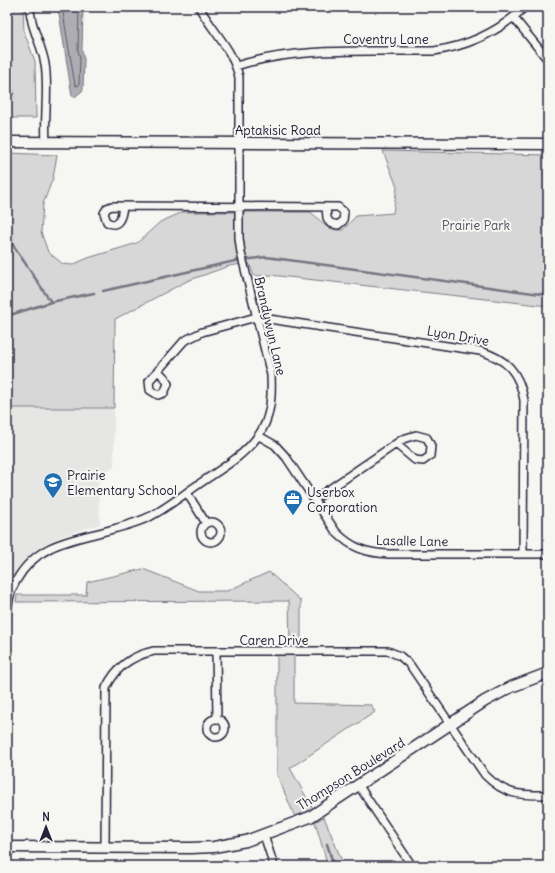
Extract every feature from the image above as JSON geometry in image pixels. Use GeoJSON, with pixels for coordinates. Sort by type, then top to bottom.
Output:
{"type":"FeatureCollection","features":[{"type":"Feature","properties":{"kind":"street"},"geometry":{"type":"LineString","coordinates":[[30,7],[33,29],[45,64],[46,80],[44,121],[46,142]]}},
{"type":"Feature","properties":{"kind":"street","name":"Brandywyn Lane"},"geometry":{"type":"LineString","coordinates":[[7,682],[7,606],[15,581],[29,563],[44,550],[67,540],[117,528],[151,516],[243,453],[259,436],[268,416],[272,395],[271,375],[244,266],[239,238],[239,77],[236,66],[227,47],[199,7]]}},
{"type":"Feature","properties":{"kind":"street","name":"Coventry Lane"},"geometry":{"type":"LineString","coordinates":[[236,66],[258,59],[303,52],[434,51],[448,49],[463,45],[489,33],[514,18],[525,7]]}},
{"type":"Feature","properties":{"kind":"street"},"geometry":{"type":"LineString","coordinates":[[514,18],[547,56]]}},
{"type":"Feature","properties":{"kind":"street","name":"Aptakisic Road"},"geometry":{"type":"LineString","coordinates":[[7,142],[548,144]]}},
{"type":"Feature","properties":{"kind":"street"},"geometry":{"type":"LineString","coordinates":[[123,206],[326,207]]}},
{"type":"Feature","properties":{"kind":"street"},"geometry":{"type":"LineString","coordinates":[[158,371],[184,341],[193,336],[256,317]]}},
{"type":"Feature","properties":{"kind":"street","name":"Lyon Drive"},"geometry":{"type":"LineString","coordinates":[[256,317],[480,351],[493,354],[504,362],[514,371],[521,383],[524,400],[523,554]]}},
{"type":"Feature","properties":{"kind":"street","name":"Lasalle Lane"},"geometry":{"type":"LineString","coordinates":[[259,436],[275,445],[286,457],[336,532],[356,549],[372,553],[548,554]]}},
{"type":"Feature","properties":{"kind":"street"},"geometry":{"type":"LineString","coordinates":[[315,499],[396,444],[410,436],[423,436],[430,443],[430,456],[425,460],[417,460],[396,444]]}},
{"type":"Feature","properties":{"kind":"street"},"geometry":{"type":"LineString","coordinates":[[186,492],[206,523]]}},
{"type":"Feature","properties":{"kind":"street","name":"Caren Drive"},"geometry":{"type":"LineString","coordinates":[[105,848],[106,688],[112,676],[129,660],[140,654],[154,651],[388,651],[400,656],[410,665],[485,775],[495,786],[507,792],[519,795],[548,795]]}},
{"type":"Feature","properties":{"kind":"street"},"geometry":{"type":"LineString","coordinates":[[216,651],[216,719]]}},
{"type":"Feature","properties":{"kind":"street","name":"Thompson Boulevard"},"geometry":{"type":"LineString","coordinates":[[7,847],[214,847],[246,841],[310,817],[359,786],[485,701],[511,687],[548,673]]}},
{"type":"Feature","properties":{"kind":"street"},"geometry":{"type":"LineString","coordinates":[[359,786],[412,866]]}},
{"type":"Feature","properties":{"kind":"street"},"geometry":{"type":"LineString","coordinates":[[264,835],[274,866]]}},
{"type":"Feature","properties":{"kind":"shaded area","name":"Prairie Elementary School"},"geometry":{"type":"Polygon","coordinates":[[[7,408],[114,408],[114,467],[98,475],[100,524],[59,537],[37,549],[18,568],[7,590],[7,408]]]}},
{"type":"Feature","properties":{"kind":"green space"},"geometry":{"type":"Polygon","coordinates":[[[7,7],[23,7],[24,32],[35,61],[36,118],[7,118],[7,7]]]}},
{"type":"Feature","properties":{"kind":"green space","name":"Prairie Park"},"geometry":{"type":"Polygon","coordinates":[[[383,151],[548,155],[548,306],[270,275],[254,276],[249,263],[229,266],[187,281],[115,319],[114,408],[7,408],[7,153],[57,155],[53,178],[43,204],[41,232],[48,252],[63,264],[72,265],[88,258],[137,243],[160,222],[183,212],[310,212],[315,215],[324,225],[336,230],[343,230],[356,216],[393,213],[397,187],[383,151]]]}},
{"type":"Feature","properties":{"kind":"green space"},"geometry":{"type":"Polygon","coordinates":[[[143,569],[199,591],[227,591],[269,572],[301,601],[301,646],[290,646],[289,601],[16,602],[17,595],[86,595],[87,582],[143,569]]]}},
{"type":"Feature","properties":{"kind":"green space"},"geometry":{"type":"Polygon","coordinates":[[[277,655],[294,655],[294,703],[371,705],[375,712],[290,768],[313,809],[295,817],[277,775],[277,655]]]}},
{"type":"Feature","properties":{"kind":"green space"},"geometry":{"type":"Polygon","coordinates":[[[324,817],[344,866],[328,866],[315,822],[324,817]]]}},
{"type":"Feature","properties":{"kind":"water"},"geometry":{"type":"Polygon","coordinates":[[[58,7],[83,7],[83,90],[75,97],[72,96],[58,7]]]}},
{"type":"Feature","properties":{"kind":"water"},"geometry":{"type":"Polygon","coordinates":[[[7,58],[14,94],[7,100],[7,58]]]}},
{"type":"Feature","properties":{"kind":"waterway"},"geometry":{"type":"LineString","coordinates":[[7,236],[51,302]]}},
{"type":"Feature","properties":{"kind":"waterway"},"geometry":{"type":"LineString","coordinates":[[103,291],[235,261],[266,257],[548,295]]}},
{"type":"Feature","properties":{"kind":"waterway"},"geometry":{"type":"LineString","coordinates":[[7,316],[51,302],[94,293]]}},
{"type":"Feature","properties":{"kind":"waterway"},"geometry":{"type":"LineString","coordinates":[[327,844],[334,866]]}},
{"type":"Feature","properties":{"kind":"place","name":"Prairie Elementary School"},"geometry":{"type":"Point","coordinates":[53,499]}},
{"type":"Feature","properties":{"kind":"place","name":"Userbox Corporation"},"geometry":{"type":"Point","coordinates":[293,516]}}]}
